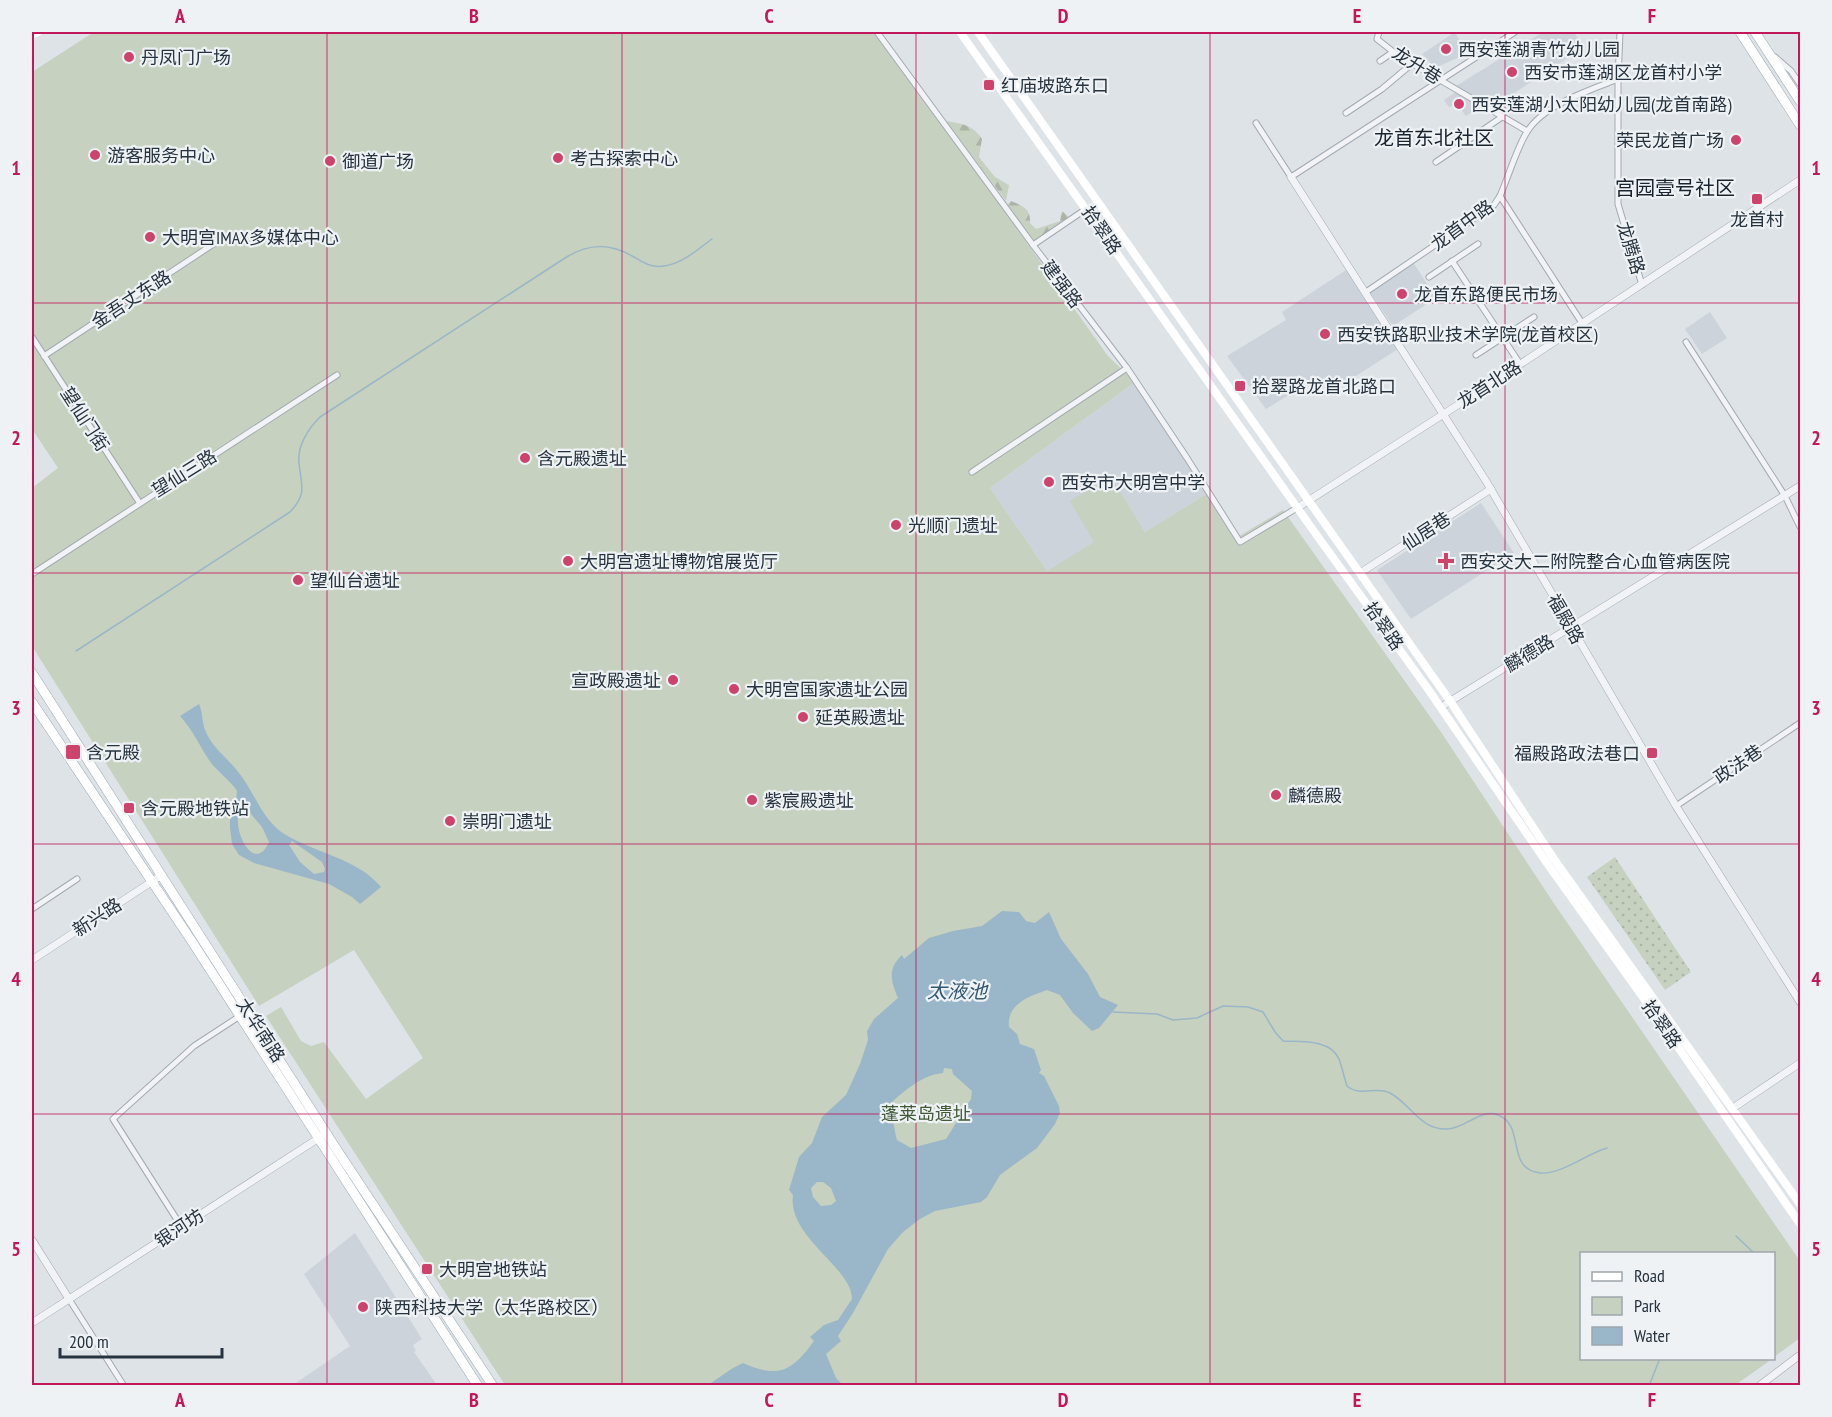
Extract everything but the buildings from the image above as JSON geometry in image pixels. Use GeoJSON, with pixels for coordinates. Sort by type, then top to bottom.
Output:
{"type":"FeatureCollection","features":[{"type":"Feature","properties":{"kind":"main road"},"geometry":{"type":"LineString","coordinates":[[32,35],[38,32]]}},
{"type":"Feature","properties":{"kind":"main road","name":"拾翠路"},"geometry":{"type":"LineString","coordinates":[[960,32],[1441,707],[1549,867],[1660,1021],[1800,1224]]}},
{"type":"Feature","properties":{"kind":"main road","name":"拾翠路"},"geometry":{"type":"LineString","coordinates":[[978,32],[1450,701],[1554,859],[1800,1204]]}},
{"type":"Feature","properties":{"kind":"main road"},"geometry":{"type":"LineString","coordinates":[[1740,32],[1800,125]]}},
{"type":"Feature","properties":{"kind":"main road"},"geometry":{"type":"LineString","coordinates":[[1755,32],[1800,101]]}},
{"type":"Feature","properties":{"kind":"main road","name":"太华南路"},"geometry":{"type":"LineString","coordinates":[[32,673],[162,875],[478,1386]]}},
{"type":"Feature","properties":{"kind":"main road","name":"太华南路"},"geometry":{"type":"LineString","coordinates":[[32,702],[240,1016],[492,1386]]}},
{"type":"Feature","properties":{"kind":"street","name":"建强路"},"geometry":{"type":"LineString","coordinates":[[878,32],[1033,245],[1127,369],[1240,542],[1297,508]]}},
{"type":"Feature","properties":{"kind":"street","name":"龙升巷"},"geometry":{"type":"LineString","coordinates":[[1379,32],[1377,39],[1393,52],[1527,131]]}},
{"type":"Feature","properties":{"kind":"street","name":"龙腾路"},"geometry":{"type":"LineString","coordinates":[[1620,32],[1618,204],[1642,285]]}},
{"type":"Feature","properties":{"kind":"street"},"geometry":{"type":"LineString","coordinates":[[1256,123],[1291,177],[1511,33]]}},
{"type":"Feature","properties":{"kind":"street"},"geometry":{"type":"LineString","coordinates":[[1765,47],[1791,71],[1800,84]]}},
{"type":"Feature","properties":{"kind":"street"},"geometry":{"type":"LineString","coordinates":[[1380,61],[1393,52]]}},
{"type":"Feature","properties":{"kind":"street"},"geometry":{"type":"LineString","coordinates":[[1346,113],[1382,89],[1413,63]]}},
{"type":"Feature","properties":{"kind":"street","name":"龙首中路"},"geometry":{"type":"LineString","coordinates":[[1366,292],[1494,205],[1500,196],[1527,131],[1561,102],[1618,79]]}},
{"type":"Feature","properties":{"kind":"street"},"geometry":{"type":"LineString","coordinates":[[1436,162],[1502,117]]}},
{"type":"Feature","properties":{"kind":"street","name":"福殿路"},"geometry":{"type":"LineString","coordinates":[[1291,177],[1491,489],[1676,806],[1800,1002]]}},
{"type":"Feature","properties":{"kind":"street","name":"龙首北路"},"geometry":{"type":"LineString","coordinates":[[1297,508],[1800,180]]}},
{"type":"Feature","properties":{"kind":"street"},"geometry":{"type":"LineString","coordinates":[[1500,196],[1582,323]]}},
{"type":"Feature","properties":{"kind":"street"},"geometry":{"type":"LineString","coordinates":[[1033,245],[1087,208]]}},
{"type":"Feature","properties":{"kind":"street","name":"金吾丈东路"},"geometry":{"type":"LineString","coordinates":[[44,356],[218,242]]}},
{"type":"Feature","properties":{"kind":"street"},"geometry":{"type":"LineString","coordinates":[[1429,277],[1478,244]]}},
{"type":"Feature","properties":{"kind":"street"},"geometry":{"type":"LineString","coordinates":[[1452,261],[1520,364]]}},
{"type":"Feature","properties":{"kind":"street"},"geometry":{"type":"LineString","coordinates":[[1476,356],[1534,317]]}},
{"type":"Feature","properties":{"kind":"street","name":"望仙门街"},"geometry":{"type":"LineString","coordinates":[[32,337],[139,502]]}},
{"type":"Feature","properties":{"kind":"street"},"geometry":{"type":"LineString","coordinates":[[1686,342],[1785,496],[1800,527]]}},
{"type":"Feature","properties":{"kind":"street"},"geometry":{"type":"LineString","coordinates":[[972,472],[1127,369]]}},
{"type":"Feature","properties":{"kind":"street","name":"望仙三路"},"geometry":{"type":"LineString","coordinates":[[32,573],[337,375]]}},
{"type":"Feature","properties":{"kind":"street","name":"麟德路"},"geometry":{"type":"LineString","coordinates":[[1441,707],[1800,486]]}},
{"type":"Feature","properties":{"kind":"street","name":"仙居巷"},"geometry":{"type":"LineString","coordinates":[[1360,573],[1491,489]]}},
{"type":"Feature","properties":{"kind":"street","name":"政法巷"},"geometry":{"type":"LineString","coordinates":[[1676,806],[1800,723]]}},
{"type":"Feature","properties":{"kind":"street","name":"新兴路"},"geometry":{"type":"LineString","coordinates":[[32,960],[162,875]]}},
{"type":"Feature","properties":{"kind":"street"},"geometry":{"type":"LineString","coordinates":[[32,909],[77,879]]}},
{"type":"Feature","properties":{"kind":"street"},"geometry":{"type":"LineString","coordinates":[[181,1226],[113,1119],[194,1046],[240,1016]]}},
{"type":"Feature","properties":{"kind":"street"},"geometry":{"type":"LineString","coordinates":[[1733,1107],[1800,1063]]}},
{"type":"Feature","properties":{"kind":"street","name":"银河坊"},"geometry":{"type":"LineString","coordinates":[[32,1323],[322,1135]]}},
{"type":"Feature","properties":{"kind":"street"},"geometry":{"type":"LineString","coordinates":[[32,1240],[124,1386]]}},
{"type":"Feature","properties":{"kind":"street"},"geometry":{"type":"LineString","coordinates":[[1759,1386],[1800,1355]]}},
{"type":"Feature","properties":{"kind":"shaded area","name":"西安莲湖青竹幼儿园"},"geometry":{"type":"Polygon","coordinates":[[[1455,32],[1466,54],[1435,68],[1422,54],[1455,32]]]}},
{"type":"Feature","properties":{"kind":"shaded area","name":"西安市莲湖区龙首村小学"},"geometry":{"type":"Polygon","coordinates":[[[1543,32],[1574,32],[1583,48],[1491,108],[1456,86],[1543,32]]]}},
{"type":"Feature","properties":{"kind":"shaded area","name":"西安莲湖小太阳幼儿园(龙首南路)"},"geometry":{"type":"Polygon","coordinates":[[[1457,91],[1469,98],[1477,109],[1466,116],[1457,104],[1449,107],[1444,100],[1457,91]]]}},
{"type":"Feature","properties":{"kind":"shaded area","name":"龙首东路便民市场"},"geometry":{"type":"Polygon","coordinates":[[[1413,262],[1436,298],[1393,326],[1369,291],[1413,262]]]}},
{"type":"Feature","properties":{"kind":"shaded area","name":"西安铁路职业技术学院(龙首校区)"},"geometry":{"type":"Polygon","coordinates":[[[1346,270],[1398,349],[1331,392],[1318,377],[1266,409],[1227,356],[1286,320],[1282,312],[1346,270]]]}},
{"type":"Feature","properties":{"kind":"shaded area"},"geometry":{"type":"Polygon","coordinates":[[[1710,312],[1727,338],[1702,354],[1685,329],[1710,312]]]}},
{"type":"Feature","properties":{"kind":"shaded area","name":"西安市大明宫中学"},"geometry":{"type":"Polygon","coordinates":[[[1135,382],[1208,493],[1145,532],[1110,477],[1095,542],[1047,571],[990,488],[1135,382]]]}},
{"type":"Feature","properties":{"kind":"shaded area","name":"西安交大二附院整合心血管病医院"},"geometry":{"type":"Polygon","coordinates":[[[1481,503],[1514,553],[1411,619],[1377,570],[1481,503]]]}},
{"type":"Feature","properties":{"kind":"shaded area","name":"陕西科技大学（太华路校区）"},"geometry":{"type":"Polygon","coordinates":[[[355,1233],[422,1339],[413,1345],[416,1351],[414,1352],[437,1385],[293,1385],[350,1346],[304,1274],[355,1233]]]}},
{"type":"Feature","properties":{"kind":"green space","name":"大明宫国家遗址公园"},"geometry":{"type":"Polygon","coordinates":[[[94,32],[876,32],[1108,356],[1135,382],[990,488],[1047,571],[1094,542],[1070,501],[1110,476],[1145,532],[1208,493],[1236,538],[1283,510],[1441,732],[1555,905],[1800,1261],[1800,1338],[1775,1356],[1775,1252],[1580,1252],[1580,1360],[1771,1360],[1734,1386],[505,1385],[266,1016],[281,1007],[301,1041],[311,1046],[324,1042],[366,1099],[423,1058],[354,950],[259,1006],[32,646],[32,488],[58,468],[32,429],[32,72],[94,32]]]}},
{"type":"Feature","properties":{"kind":"green space"},"geometry":{"type":"Polygon","coordinates":[[[946,121],[967,126],[979,134],[982,139],[979,157],[995,177],[1009,185],[1006,201],[946,121]]]}},
{"type":"Feature","properties":{"kind":"green space"},"geometry":{"type":"Polygon","coordinates":[[[1011,201],[1025,209],[1029,214],[1030,223],[1036,229],[1060,221],[1062,211],[1070,218],[1035,242],[1007,205],[1011,201]]]}},
{"type":"Feature","properties":{"kind":"green space"},"geometry":{"type":"Polygon","coordinates":[[[1615,857],[1691,972],[1665,990],[1587,877],[1615,857]]]}},
{"type":"Feature","properties":{"kind":"water"},"geometry":{"type":"Polygon","coordinates":[[[199,704],[208,736],[239,773],[265,815],[278,829],[298,841],[349,863],[372,877],[381,887],[360,904],[329,884],[254,863],[239,855],[232,844],[230,828],[237,791],[211,763],[180,716],[199,704]],[[245,804],[238,817],[241,837],[249,850],[259,854],[269,842],[262,827],[251,814],[249,805],[245,804]],[[292,841],[289,845],[300,862],[314,874],[324,872],[322,862],[292,841]]]}},
{"type":"Feature","properties":{"kind":"water","name":"太液池"},"geometry":{"type":"Polygon","coordinates":[[[1002,911],[1019,912],[1026,921],[1035,923],[1049,912],[1061,939],[1088,974],[1100,997],[1118,1005],[1099,1028],[1092,1031],[1073,1013],[1060,995],[1047,990],[1020,1002],[1011,1012],[1009,1027],[1017,1034],[1020,1044],[1034,1049],[1041,1070],[1039,1073],[1044,1076],[1059,1106],[1060,1113],[1055,1124],[1037,1148],[1000,1175],[987,1197],[981,1202],[935,1211],[903,1232],[888,1249],[838,1336],[841,1341],[826,1354],[836,1378],[843,1385],[708,1385],[743,1363],[766,1371],[784,1369],[791,1365],[814,1341],[810,1337],[824,1325],[838,1320],[852,1299],[849,1287],[842,1275],[809,1238],[794,1210],[793,1195],[789,1190],[799,1157],[812,1143],[822,1117],[846,1095],[868,1040],[867,1031],[874,1019],[898,998],[892,975],[897,960],[902,955],[904,959],[929,938],[982,926],[1002,911]],[[944,1068],[943,1073],[922,1080],[891,1103],[890,1109],[897,1140],[911,1148],[946,1139],[971,1099],[972,1091],[953,1074],[952,1069],[944,1068]],[[817,1182],[811,1188],[813,1197],[821,1206],[831,1205],[836,1201],[831,1188],[823,1182],[817,1182]]]}},
{"type":"Feature","properties":{"kind":"waterway"},"geometry":{"type":"LineString","coordinates":[[76,651],[290,512],[296,505],[302,489],[300,450],[311,427],[320,417],[565,258],[591,247],[608,247],[625,252],[648,264],[664,266],[683,259],[712,239]]}},
{"type":"Feature","properties":{"kind":"waterway"},"geometry":{"type":"LineString","coordinates":[[1113,1012],[1157,1014],[1173,1020],[1197,1018],[1223,1006],[1248,1007],[1263,1012],[1283,1041],[1315,1043],[1335,1053],[1347,1086],[1357,1091],[1379,1090],[1390,1093],[1430,1125],[1438,1128],[1454,1128],[1485,1114],[1498,1115],[1506,1120],[1511,1128],[1519,1156],[1529,1170],[1540,1173],[1557,1171],[1607,1148]]}},
{"type":"Feature","properties":{"kind":"waterway"},"geometry":{"type":"LineString","coordinates":[[1736,1236],[1753,1252]]}},
{"type":"Feature","properties":{"kind":"waterway"},"geometry":{"type":"LineString","coordinates":[[1649,1386],[1659,1360]]}},
{"type":"Feature","properties":{"kind":"place","name":"西安莲湖青竹幼儿园"},"geometry":{"type":"Point","coordinates":[1446,49]}},
{"type":"Feature","properties":{"kind":"place","name":"丹凤门广场"},"geometry":{"type":"Point","coordinates":[129,57]}},
{"type":"Feature","properties":{"kind":"place","name":"西安市莲湖区龙首村小学"},"geometry":{"type":"Point","coordinates":[1512,72]}},
{"type":"Feature","properties":{"kind":"place","name":"红庙坡路东口"},"geometry":{"type":"Point","coordinates":[989,85]}},
{"type":"Feature","properties":{"kind":"place","name":"西安莲湖小太阳幼儿园(龙首南路)"},"geometry":{"type":"Point","coordinates":[1459,104]}},
{"type":"Feature","properties":{"kind":"place","name":"荣民龙首广场"},"geometry":{"type":"Point","coordinates":[1736,140]}},
{"type":"Feature","properties":{"kind":"place","name":"游客服务中心"},"geometry":{"type":"Point","coordinates":[95,155]}},
{"type":"Feature","properties":{"kind":"place","name":"考古探索中心"},"geometry":{"type":"Point","coordinates":[558,158]}},
{"type":"Feature","properties":{"kind":"place","name":"御道广场"},"geometry":{"type":"Point","coordinates":[330,161]}},
{"type":"Feature","properties":{"kind":"place","name":"龙首村"},"geometry":{"type":"Point","coordinates":[1757,199]}},
{"type":"Feature","properties":{"kind":"place","name":"大明宫IMAX多媒体中心"},"geometry":{"type":"Point","coordinates":[150,237]}},
{"type":"Feature","properties":{"kind":"place","name":"龙首东路便民市场"},"geometry":{"type":"Point","coordinates":[1402,294]}},
{"type":"Feature","properties":{"kind":"place","name":"西安铁路职业技术学院(龙首校区)"},"geometry":{"type":"Point","coordinates":[1325,334]}},
{"type":"Feature","properties":{"kind":"place","name":"拾翠路龙首北路口"},"geometry":{"type":"Point","coordinates":[1240,386]}},
{"type":"Feature","properties":{"kind":"place","name":"含元殿遗址"},"geometry":{"type":"Point","coordinates":[525,458]}},
{"type":"Feature","properties":{"kind":"place","name":"西安市大明宫中学"},"geometry":{"type":"Point","coordinates":[1049,482]}},
{"type":"Feature","properties":{"kind":"place","name":"光顺门遗址"},"geometry":{"type":"Point","coordinates":[896,525]}},
{"type":"Feature","properties":{"kind":"place","name":"大明宫遗址博物馆展览厅"},"geometry":{"type":"Point","coordinates":[568,561]}},
{"type":"Feature","properties":{"kind":"place","name":"西安交大二附院整合心血管病医院"},"geometry":{"type":"Point","coordinates":[1446,561]}},
{"type":"Feature","properties":{"kind":"place","name":"望仙台遗址"},"geometry":{"type":"Point","coordinates":[298,580]}},
{"type":"Feature","properties":{"kind":"place","name":"宣政殿遗址"},"geometry":{"type":"Point","coordinates":[673,680]}},
{"type":"Feature","properties":{"kind":"place","name":"大明宫国家遗址公园"},"geometry":{"type":"Point","coordinates":[734,689]}},
{"type":"Feature","properties":{"kind":"place","name":"延英殿遗址"},"geometry":{"type":"Point","coordinates":[803,717]}},
{"type":"Feature","properties":{"kind":"place","name":"含元殿"},"geometry":{"type":"Point","coordinates":[73,752]}},
{"type":"Feature","properties":{"kind":"place","name":"福殿路政法巷口"},"geometry":{"type":"Point","coordinates":[1652,753]}},
{"type":"Feature","properties":{"kind":"place","name":"麟德殿"},"geometry":{"type":"Point","coordinates":[1276,795]}},
{"type":"Feature","properties":{"kind":"place","name":"紫宸殿遗址"},"geometry":{"type":"Point","coordinates":[752,800]}},
{"type":"Feature","properties":{"kind":"place","name":"含元殿地铁站"},"geometry":{"type":"Point","coordinates":[129,808]}},
{"type":"Feature","properties":{"kind":"place","name":"崇明门遗址"},"geometry":{"type":"Point","coordinates":[450,821]}},
{"type":"Feature","properties":{"kind":"place","name":"大明宫地铁站"},"geometry":{"type":"Point","coordinates":[427,1269]}},
{"type":"Feature","properties":{"kind":"place","name":"陕西科技大学（太华路校区）"},"geometry":{"type":"Point","coordinates":[363,1307]}},
{"type":"Feature","properties":{"kind":"district","name":"龙首东北社区"},"geometry":{"type":"Point","coordinates":[1434,138]}},
{"type":"Feature","properties":{"kind":"district","name":"宫园壹号社区"},"geometry":{"type":"Point","coordinates":[1675,188]}},
{"type":"Feature","properties":{"kind":"park label","name":"蓬莱岛遗址"},"geometry":{"type":"Point","coordinates":[926,1113]}}]}
